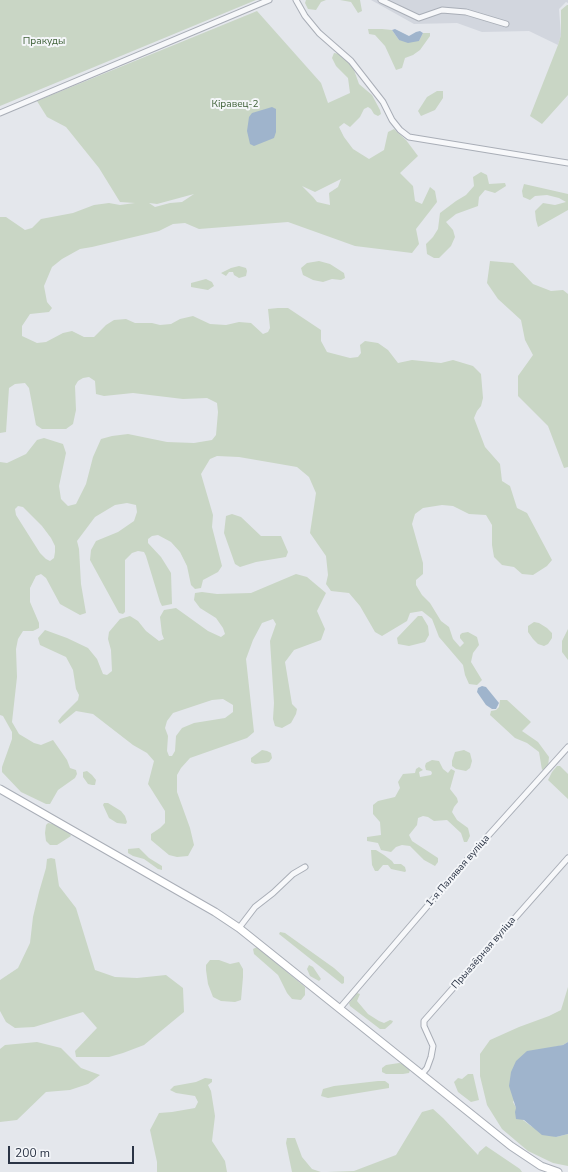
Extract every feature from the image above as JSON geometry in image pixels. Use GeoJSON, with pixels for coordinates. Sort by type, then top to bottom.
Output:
{"type":"FeatureCollection","features":[{"type":"Feature","properties":{"kind":"main road"},"geometry":{"type":"LineString","coordinates":[[0,789],[198,902],[239,928],[521,1153],[541,1166],[558,1172]]}},
{"type":"Feature","properties":{"kind":"street"},"geometry":{"type":"LineString","coordinates":[[0,113],[269,0]]}},
{"type":"Feature","properties":{"kind":"street"},"geometry":{"type":"LineString","coordinates":[[296,0],[305,16],[319,33],[351,61],[383,102],[392,120],[400,130],[409,137],[568,163]]}},
{"type":"Feature","properties":{"kind":"street"},"geometry":{"type":"LineString","coordinates":[[381,0],[420,18],[442,10],[448,10],[466,12],[506,24]]}},
{"type":"Feature","properties":{"kind":"street","name":"1-я Палявая вуліца"},"geometry":{"type":"LineString","coordinates":[[340,1008],[568,746]]}},
{"type":"Feature","properties":{"kind":"street","name":"Прыазёрная вуліца"},"geometry":{"type":"LineString","coordinates":[[422,1074],[431,1057],[433,1046],[424,1026],[424,1021],[568,858]]}},
{"type":"Feature","properties":{"kind":"street"},"geometry":{"type":"LineString","coordinates":[[239,928],[255,907],[273,893],[293,874],[305,867]]}},
{"type":"Feature","properties":{"kind":"shaded area"},"geometry":{"type":"Polygon","coordinates":[[[371,0],[568,0],[568,3],[566,2],[559,9],[561,35],[558,45],[529,31],[482,32],[457,23],[414,24],[371,0]]]}},
{"type":"Feature","properties":{"kind":"green space","name":"Пракуды"},"geometry":{"type":"Polygon","coordinates":[[[0,0],[256,0],[0,106],[0,0]]]}},
{"type":"Feature","properties":{"kind":"green space"},"geometry":{"type":"Polygon","coordinates":[[[306,0],[326,0],[321,2],[316,10],[308,9],[305,3],[306,0]]]}},
{"type":"Feature","properties":{"kind":"green space"},"geometry":{"type":"Polygon","coordinates":[[[340,0],[360,0],[362,11],[358,13],[351,2],[340,0]]]}},
{"type":"Feature","properties":{"kind":"green space"},"geometry":{"type":"Polygon","coordinates":[[[567,5],[568,95],[542,124],[530,116],[561,35],[561,10],[567,5]]]}},
{"type":"Feature","properties":{"kind":"green space","name":"Кіравец-2"},"geometry":{"type":"Polygon","coordinates":[[[257,11],[321,83],[328,103],[350,93],[348,78],[336,66],[332,58],[334,53],[340,54],[348,61],[354,70],[359,84],[372,95],[381,114],[378,116],[374,114],[368,107],[364,109],[360,117],[350,127],[344,123],[339,127],[344,137],[353,149],[369,159],[384,150],[388,132],[394,129],[406,140],[418,156],[400,173],[413,186],[415,201],[422,204],[430,187],[435,191],[437,202],[416,229],[419,244],[412,253],[355,246],[288,222],[199,229],[185,223],[173,224],[159,231],[80,249],[62,259],[52,267],[44,286],[47,302],[52,308],[49,312],[30,314],[22,326],[22,336],[37,343],[46,342],[63,333],[72,331],[84,337],[94,337],[106,325],[114,320],[126,319],[135,323],[152,323],[160,325],[171,324],[180,319],[193,316],[210,324],[226,325],[239,322],[251,323],[263,334],[268,332],[270,328],[268,309],[288,308],[321,330],[321,341],[327,352],[350,358],[358,357],[361,353],[360,345],[365,341],[378,343],[388,350],[398,363],[412,360],[441,363],[453,360],[473,366],[481,374],[483,398],[481,406],[474,418],[485,447],[500,464],[502,481],[510,486],[517,508],[527,513],[552,560],[547,566],[533,575],[522,574],[514,567],[502,565],[494,557],[492,545],[492,525],[486,515],[469,514],[453,506],[442,505],[423,508],[415,514],[412,524],[423,563],[423,574],[416,580],[416,585],[422,595],[430,603],[441,621],[449,627],[453,639],[460,647],[464,643],[460,638],[462,633],[468,632],[477,637],[479,645],[473,653],[471,662],[482,680],[477,685],[469,684],[463,665],[439,637],[432,619],[422,611],[410,613],[407,621],[382,636],[375,632],[360,606],[349,593],[331,591],[326,584],[328,575],[326,556],[310,533],[316,493],[309,477],[297,467],[239,457],[217,456],[210,459],[201,474],[213,515],[212,527],[222,566],[218,572],[203,580],[201,588],[195,589],[191,585],[187,566],[180,552],[171,542],[158,535],[152,536],[148,539],[148,543],[161,557],[171,573],[172,604],[162,606],[146,556],[144,552],[138,551],[132,553],[125,560],[125,612],[123,614],[119,613],[90,560],[91,550],[96,541],[118,532],[134,521],[137,512],[136,505],[127,503],[115,505],[95,517],[77,541],[79,549],[81,584],[86,613],[80,615],[60,604],[46,578],[41,574],[36,576],[30,588],[30,602],[39,623],[39,628],[33,631],[23,631],[18,639],[16,649],[17,677],[12,722],[19,734],[34,743],[41,745],[53,740],[67,760],[70,768],[76,770],[77,774],[75,778],[58,790],[50,804],[46,804],[21,792],[2,772],[2,767],[12,739],[12,732],[3,716],[0,715],[0,462],[7,463],[26,454],[37,440],[44,438],[63,444],[66,453],[59,486],[61,499],[68,506],[76,504],[86,484],[93,457],[101,439],[128,434],[167,442],[194,443],[212,440],[216,435],[218,412],[217,403],[207,398],[183,399],[133,393],[104,396],[96,394],[95,381],[89,377],[78,381],[75,386],[76,410],[73,424],[66,429],[42,429],[36,425],[29,388],[25,383],[15,384],[9,388],[6,432],[0,433],[0,217],[6,217],[25,230],[32,228],[41,219],[73,213],[94,205],[109,203],[120,205],[135,203],[120,202],[99,168],[66,127],[47,117],[37,101],[257,11]],[[341,179],[315,192],[302,186],[317,202],[330,205],[329,193],[338,187],[341,179]],[[194,194],[157,204],[149,203],[155,207],[170,203],[182,202],[194,194]],[[18,506],[15,509],[16,515],[40,553],[50,561],[54,558],[55,552],[55,546],[51,538],[42,526],[23,507],[18,506]]]}},
{"type":"Feature","properties":{"kind":"green space"},"geometry":{"type":"Polygon","coordinates":[[[368,29],[392,30],[399,40],[419,41],[423,33],[430,33],[430,36],[420,50],[405,58],[402,68],[396,70],[385,46],[375,35],[369,34],[368,29]]]}},
{"type":"Feature","properties":{"kind":"green space"},"geometry":{"type":"Polygon","coordinates":[[[437,91],[443,91],[443,98],[435,110],[421,116],[418,111],[427,97],[437,91]]]}},
{"type":"Feature","properties":{"kind":"green space"},"geometry":{"type":"Polygon","coordinates":[[[481,172],[487,175],[489,184],[505,183],[506,186],[495,193],[485,190],[479,197],[478,206],[456,214],[446,222],[453,230],[455,237],[451,246],[439,258],[434,258],[427,254],[426,244],[438,229],[440,213],[466,195],[474,186],[473,177],[481,172]]]}},
{"type":"Feature","properties":{"kind":"green space"},"geometry":{"type":"Polygon","coordinates":[[[524,184],[568,194],[568,210],[538,227],[535,211],[543,203],[555,205],[566,202],[559,198],[547,195],[535,196],[530,200],[523,197],[522,191],[524,184]]]}},
{"type":"Feature","properties":{"kind":"green space"},"geometry":{"type":"Polygon","coordinates":[[[319,261],[330,264],[344,273],[345,278],[341,280],[332,279],[323,282],[313,280],[303,275],[301,268],[307,263],[319,261]]]}},
{"type":"Feature","properties":{"kind":"green space"},"geometry":{"type":"Polygon","coordinates":[[[490,261],[513,263],[533,284],[551,291],[563,290],[568,294],[568,467],[564,468],[548,426],[518,396],[518,376],[533,355],[525,340],[521,320],[498,299],[487,283],[490,261]]]}},
{"type":"Feature","properties":{"kind":"green space"},"geometry":{"type":"Polygon","coordinates":[[[239,266],[246,268],[246,276],[239,278],[234,275],[233,272],[229,272],[226,276],[221,273],[231,268],[239,266]]]}},
{"type":"Feature","properties":{"kind":"green space"},"geometry":{"type":"Polygon","coordinates":[[[206,279],[212,282],[214,286],[208,290],[191,287],[191,283],[206,279]]]}},
{"type":"Feature","properties":{"kind":"green space"},"geometry":{"type":"Polygon","coordinates":[[[232,514],[241,517],[261,536],[281,536],[288,552],[286,557],[256,562],[240,567],[235,564],[224,533],[226,516],[232,514]]]}},
{"type":"Feature","properties":{"kind":"green space"},"geometry":{"type":"Polygon","coordinates":[[[296,574],[307,577],[326,593],[317,611],[325,629],[321,640],[294,650],[285,662],[292,704],[297,709],[291,723],[282,728],[275,726],[273,719],[274,703],[270,641],[276,624],[273,619],[262,623],[253,640],[246,659],[254,732],[247,738],[190,758],[181,768],[177,775],[177,792],[190,828],[194,845],[188,856],[177,857],[169,855],[151,840],[151,834],[165,823],[165,811],[148,784],[154,761],[147,753],[133,745],[93,714],[76,711],[60,724],[58,721],[78,700],[79,695],[76,689],[73,670],[66,657],[40,645],[38,638],[45,630],[88,648],[97,659],[103,674],[107,675],[112,671],[111,650],[108,639],[109,632],[120,619],[130,616],[138,621],[146,631],[159,641],[164,639],[160,617],[164,610],[176,608],[208,631],[221,637],[225,634],[223,628],[216,618],[200,608],[194,600],[195,593],[251,593],[296,574]],[[223,699],[212,700],[173,713],[167,721],[165,728],[168,736],[167,751],[169,756],[172,756],[175,751],[176,736],[182,728],[194,723],[225,718],[233,712],[233,705],[223,699]]]}},
{"type":"Feature","properties":{"kind":"green space"},"geometry":{"type":"Polygon","coordinates":[[[418,616],[422,616],[428,626],[429,635],[425,642],[409,646],[398,644],[397,638],[418,616]]]}},
{"type":"Feature","properties":{"kind":"green space"},"geometry":{"type":"Polygon","coordinates":[[[534,622],[539,623],[552,633],[552,638],[548,644],[544,646],[538,644],[528,632],[528,626],[534,622]]]}},
{"type":"Feature","properties":{"kind":"green space"},"geometry":{"type":"Polygon","coordinates":[[[568,629],[568,660],[562,652],[562,641],[568,629]]]}},
{"type":"Feature","properties":{"kind":"green space"},"geometry":{"type":"Polygon","coordinates":[[[500,700],[507,700],[531,722],[522,731],[538,742],[549,757],[548,767],[542,770],[539,752],[527,743],[515,738],[490,715],[491,711],[496,710],[499,707],[500,700]]]}},
{"type":"Feature","properties":{"kind":"green space"},"geometry":{"type":"Polygon","coordinates":[[[262,750],[271,753],[272,758],[269,762],[255,764],[251,762],[251,758],[262,750]]]}},
{"type":"Feature","properties":{"kind":"green space"},"geometry":{"type":"Polygon","coordinates":[[[464,750],[470,753],[472,761],[470,768],[466,771],[456,769],[452,766],[455,752],[464,750]]]}},
{"type":"Feature","properties":{"kind":"green space"},"geometry":{"type":"Polygon","coordinates":[[[432,760],[439,761],[443,769],[448,773],[451,769],[455,771],[450,789],[457,798],[458,802],[452,812],[457,820],[468,828],[470,836],[467,842],[464,842],[461,833],[447,820],[434,821],[423,816],[418,818],[417,825],[409,835],[412,841],[438,858],[438,862],[435,866],[424,860],[410,846],[402,845],[396,847],[391,852],[381,850],[378,843],[367,841],[367,837],[381,835],[380,822],[373,814],[373,805],[378,801],[395,797],[400,788],[398,782],[403,774],[415,773],[416,769],[419,767],[423,770],[419,772],[420,777],[431,775],[431,771],[426,770],[425,766],[426,763],[432,760]]]}},
{"type":"Feature","properties":{"kind":"green space"},"geometry":{"type":"Polygon","coordinates":[[[557,766],[560,766],[568,774],[568,799],[548,780],[557,766]]]}},
{"type":"Feature","properties":{"kind":"green space"},"geometry":{"type":"Polygon","coordinates":[[[87,771],[96,780],[95,785],[88,784],[83,777],[83,772],[87,771]]]}},
{"type":"Feature","properties":{"kind":"green space"},"geometry":{"type":"Polygon","coordinates":[[[104,803],[108,803],[121,811],[125,816],[127,822],[126,824],[117,823],[109,818],[103,805],[104,803]]]}},
{"type":"Feature","properties":{"kind":"green space"},"geometry":{"type":"Polygon","coordinates":[[[48,823],[58,825],[71,836],[57,845],[50,845],[46,841],[45,833],[46,825],[48,823]]]}},
{"type":"Feature","properties":{"kind":"green space"},"geometry":{"type":"Polygon","coordinates":[[[139,848],[149,858],[162,866],[162,870],[158,869],[144,859],[128,853],[128,849],[139,848]]]}},
{"type":"Feature","properties":{"kind":"green space"},"geometry":{"type":"Polygon","coordinates":[[[371,850],[376,850],[394,864],[401,864],[405,867],[406,871],[391,869],[388,865],[383,865],[378,871],[375,871],[372,865],[371,850]]]}},
{"type":"Feature","properties":{"kind":"green space"},"geometry":{"type":"Polygon","coordinates":[[[47,859],[55,859],[59,886],[76,908],[95,970],[115,977],[137,978],[166,975],[183,988],[184,1012],[144,1045],[109,1057],[76,1057],[75,1051],[97,1028],[83,1012],[34,1027],[15,1028],[6,1022],[0,1011],[0,980],[18,968],[30,943],[33,917],[47,859]]]}},
{"type":"Feature","properties":{"kind":"green space"},"geometry":{"type":"Polygon","coordinates":[[[280,932],[285,933],[334,968],[344,977],[344,983],[342,984],[279,934],[280,932]]]}},
{"type":"Feature","properties":{"kind":"green space"},"geometry":{"type":"Polygon","coordinates":[[[257,947],[305,987],[305,995],[301,1000],[292,999],[287,993],[278,975],[254,954],[253,949],[257,947]]]}},
{"type":"Feature","properties":{"kind":"green space"},"geometry":{"type":"Polygon","coordinates":[[[210,960],[219,960],[230,964],[239,962],[243,969],[241,1000],[235,1002],[221,1001],[213,997],[208,984],[206,970],[206,965],[210,960]]]}},
{"type":"Feature","properties":{"kind":"green space"},"geometry":{"type":"Polygon","coordinates":[[[309,965],[313,967],[321,979],[319,981],[310,976],[307,969],[309,965]]]}},
{"type":"Feature","properties":{"kind":"green space"},"geometry":{"type":"Polygon","coordinates":[[[568,987],[568,1042],[551,1048],[513,1102],[523,1120],[531,1126],[556,1137],[568,1134],[568,1166],[553,1163],[528,1151],[502,1129],[487,1105],[480,1076],[480,1054],[490,1040],[561,1010],[568,987]]]}},
{"type":"Feature","properties":{"kind":"green space"},"geometry":{"type":"Polygon","coordinates":[[[357,993],[360,994],[357,1001],[368,1014],[384,1023],[390,1020],[393,1021],[392,1023],[385,1029],[380,1029],[350,1006],[349,1003],[357,993]]]}},
{"type":"Feature","properties":{"kind":"green space"},"geometry":{"type":"Polygon","coordinates":[[[37,1042],[61,1048],[81,1068],[100,1075],[88,1084],[70,1090],[46,1092],[17,1120],[0,1122],[0,1049],[5,1045],[37,1042]]]}},
{"type":"Feature","properties":{"kind":"green space"},"geometry":{"type":"Polygon","coordinates":[[[399,1063],[405,1064],[409,1067],[409,1073],[386,1074],[382,1072],[382,1068],[386,1065],[399,1063]]]}},
{"type":"Feature","properties":{"kind":"green space"},"geometry":{"type":"Polygon","coordinates":[[[468,1074],[473,1074],[479,1100],[471,1102],[458,1092],[454,1082],[458,1078],[462,1079],[468,1074]]]}},
{"type":"Feature","properties":{"kind":"green space"},"geometry":{"type":"Polygon","coordinates":[[[205,1078],[212,1079],[212,1082],[208,1085],[211,1091],[215,1116],[212,1141],[225,1161],[227,1172],[157,1172],[157,1162],[150,1130],[159,1113],[195,1108],[198,1102],[195,1096],[176,1093],[170,1090],[174,1086],[196,1082],[205,1078]]]}},
{"type":"Feature","properties":{"kind":"green space"},"geometry":{"type":"Polygon","coordinates":[[[385,1081],[389,1084],[389,1088],[328,1098],[321,1096],[323,1089],[334,1086],[385,1081]]]}},
{"type":"Feature","properties":{"kind":"green space"},"geometry":{"type":"Polygon","coordinates":[[[433,1109],[478,1155],[479,1152],[486,1146],[520,1169],[522,1172],[327,1172],[354,1171],[396,1155],[422,1112],[433,1109]]]}},
{"type":"Feature","properties":{"kind":"green space"},"geometry":{"type":"Polygon","coordinates":[[[287,1138],[295,1138],[302,1157],[312,1169],[321,1172],[292,1172],[286,1143],[287,1138]]]}},
{"type":"Feature","properties":{"kind":"water"},"geometry":{"type":"Polygon","coordinates":[[[395,29],[409,36],[420,31],[423,33],[419,41],[408,43],[399,40],[392,30],[395,29]]]}},
{"type":"Feature","properties":{"kind":"water"},"geometry":{"type":"Polygon","coordinates":[[[272,107],[276,109],[276,132],[274,138],[254,146],[250,144],[247,131],[249,117],[252,113],[272,107]]]}},
{"type":"Feature","properties":{"kind":"water"},"geometry":{"type":"Polygon","coordinates":[[[482,686],[486,687],[499,703],[496,709],[492,709],[486,705],[477,692],[478,688],[482,686]]]}},
{"type":"Feature","properties":{"kind":"water"},"geometry":{"type":"Polygon","coordinates":[[[568,1042],[568,1134],[556,1137],[542,1135],[524,1120],[516,1119],[516,1108],[509,1086],[511,1072],[516,1061],[527,1051],[563,1045],[568,1042]]]}}]}
